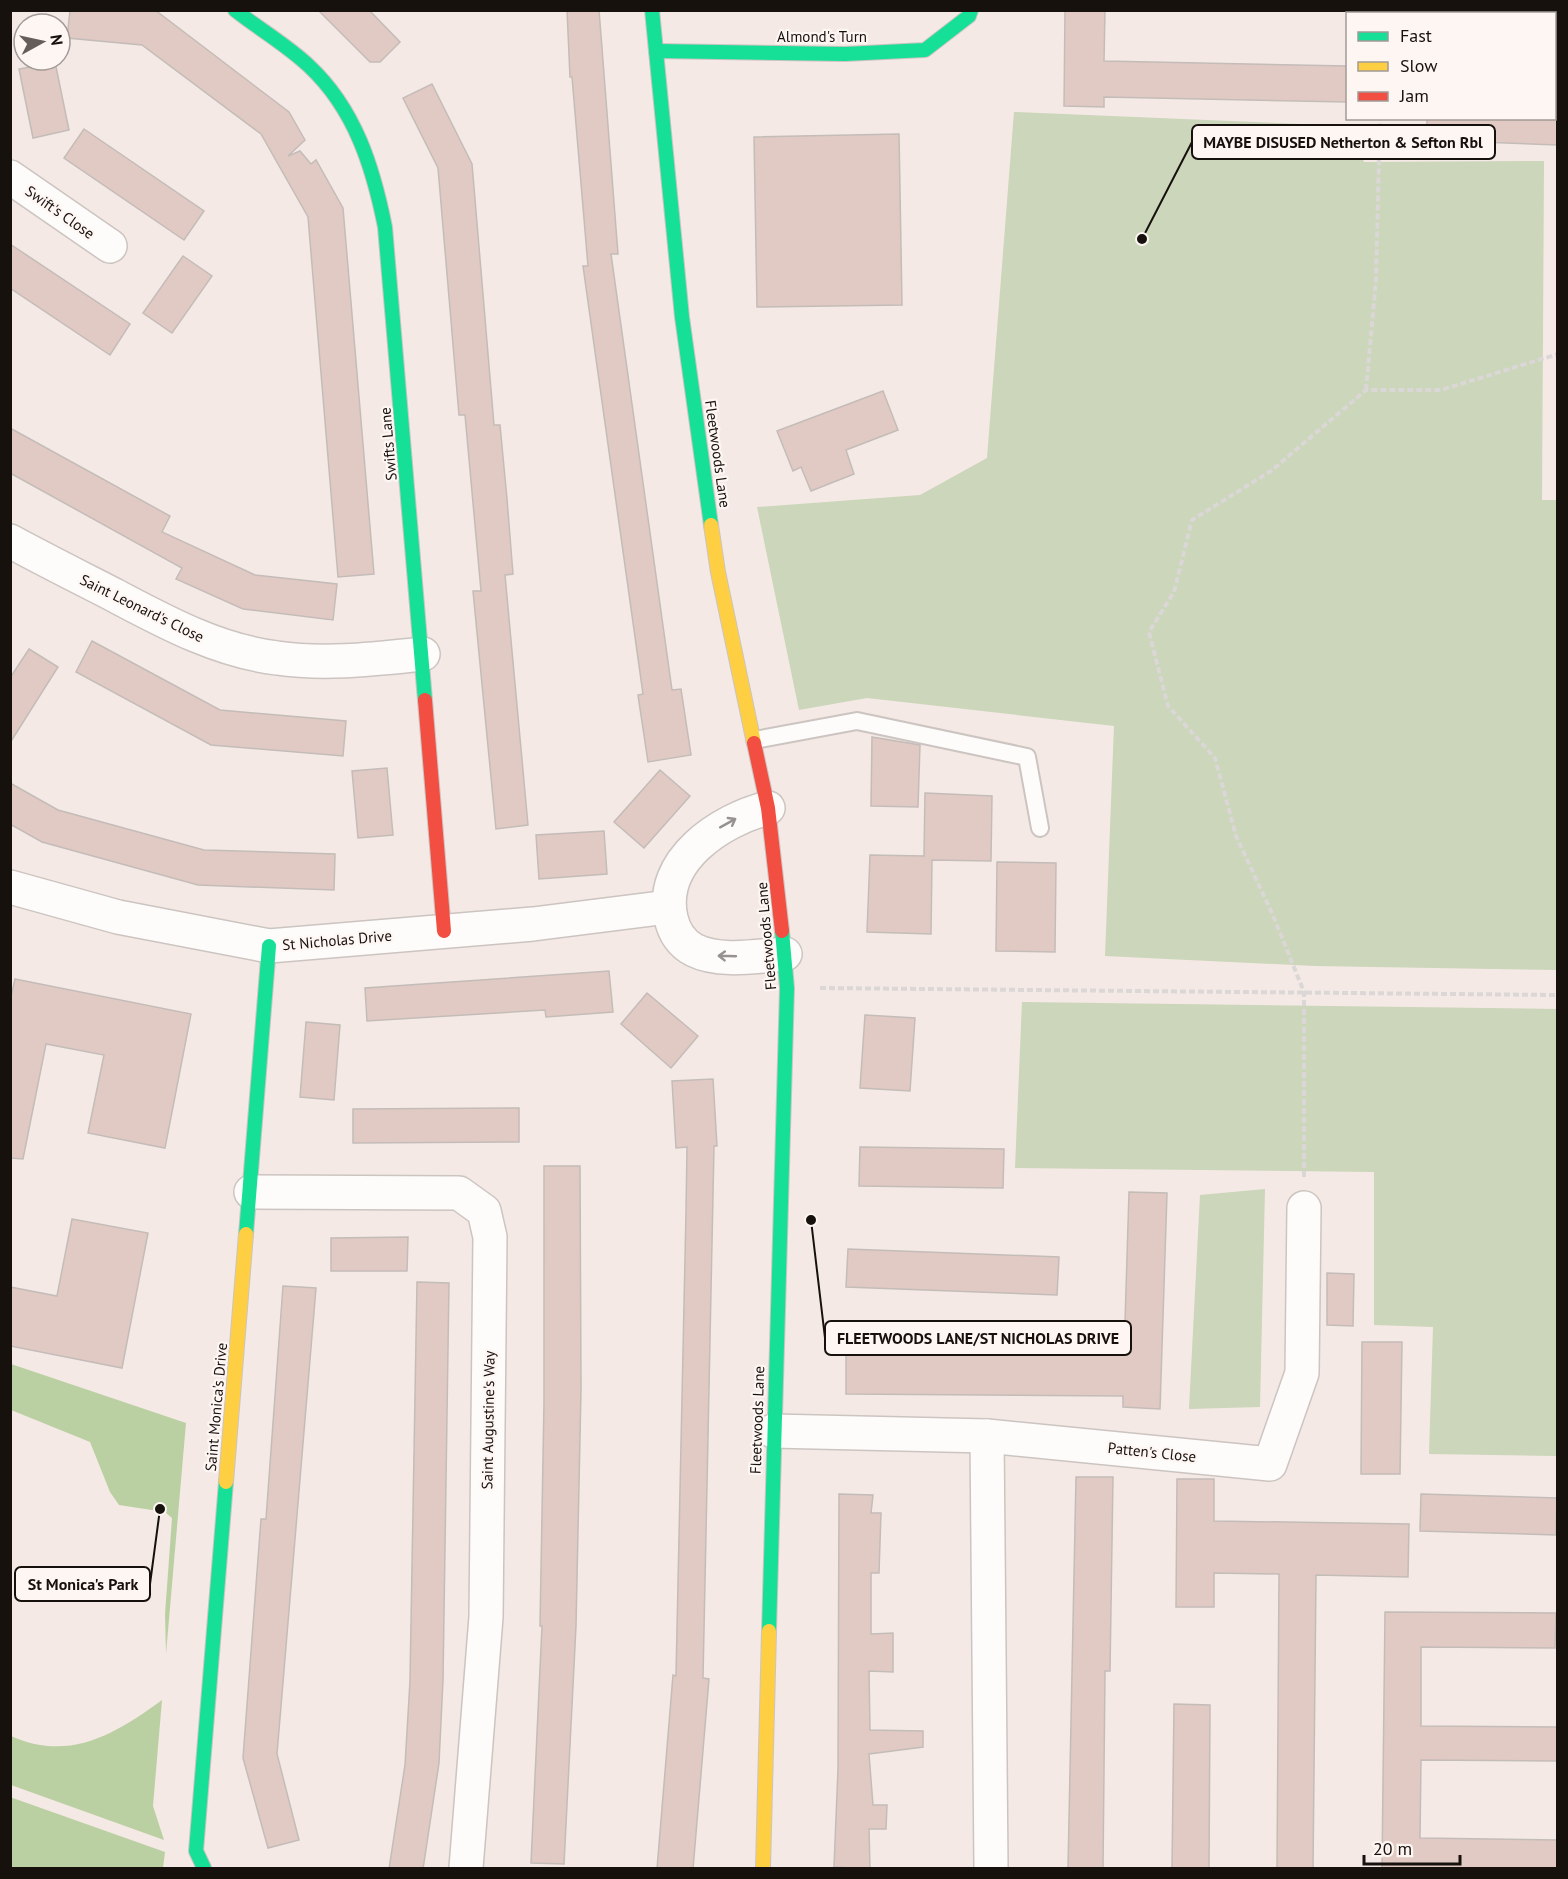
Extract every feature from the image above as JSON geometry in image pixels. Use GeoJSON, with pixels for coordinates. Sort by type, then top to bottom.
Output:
{"type":"FeatureCollection","features":[{"type":"Feature","properties":{"kind":"street","name":"Swifts Lane"},"geometry":{"type":"LineString","coordinates":[[235,10],[309,66],[331,90],[353,124],[371,164],[385,227],[423,654],[444,932]]}},
{"type":"Feature","properties":{"kind":"street","name":"Fleetwoods Lane"},"geometry":{"type":"LineString","coordinates":[[652,10],[682,317],[718,572],[768,808],[785,954],[787,988],[773,1431],[763,1869]]}},
{"type":"Feature","properties":{"kind":"street","name":"Almond's Turn"},"geometry":{"type":"LineString","coordinates":[[656,51],[845,54],[925,50],[969,16],[971,10]]}},
{"type":"Feature","properties":{"kind":"street","name":"Swift's Close"},"geometry":{"type":"LineString","coordinates":[[10,177],[110,246]]}},
{"type":"Feature","properties":{"kind":"street","name":"Saint Leonard's Close"},"geometry":{"type":"LineString","coordinates":[[10,541],[163,621],[201,638],[238,650],[276,658],[317,662],[423,654]]}},
{"type":"Feature","properties":{"kind":"street"},"geometry":{"type":"LineString","coordinates":[[768,808],[728,821],[712,832],[678,870],[669,889],[668,907],[673,929],[682,942],[695,950],[712,956],[785,954]]}},
{"type":"Feature","properties":{"kind":"street","name":"St Nicholas Drive"},"geometry":{"type":"LineString","coordinates":[[10,887],[118,917],[269,946],[444,932],[668,907]]}},
{"type":"Feature","properties":{"kind":"street","name":"Saint Monica's Drive"},"geometry":{"type":"LineString","coordinates":[[204,1869],[196,1851],[269,946]]}},
{"type":"Feature","properties":{"kind":"street","name":"Saint Augustine's Way"},"geometry":{"type":"LineString","coordinates":[[250,1192],[459,1193],[484,1211],[490,1238],[486,1617],[466,1869]]}},
{"type":"Feature","properties":{"kind":"street","name":"Patten's Close"},"geometry":{"type":"LineString","coordinates":[[773,1431],[987,1436],[1270,1464],[1302,1373],[1304,1208]]}},
{"type":"Feature","properties":{"kind":"street"},"geometry":{"type":"LineString","coordinates":[[987,1436],[992,1869]]}},
{"type":"Feature","properties":{"kind":"lane"},"geometry":{"type":"LineString","coordinates":[[755,740],[857,721],[1028,757],[1040,828]]}},
{"type":"Feature","properties":{"kind":"path"},"geometry":{"type":"LineString","coordinates":[[1366,390],[1376,280],[1380,120]]}},
{"type":"Feature","properties":{"kind":"path"},"geometry":{"type":"LineString","coordinates":[[1304,1208],[1304,992],[1272,913],[1236,836],[1215,758],[1168,706],[1149,632],[1174,592],[1192,520],[1271,471],[1366,390],[1441,390],[1557,354]]}},
{"type":"Feature","properties":{"kind":"path"},"geometry":{"type":"LineString","coordinates":[[787,988],[1557,995]]}},
{"type":"Feature","properties":{"kind":"green space"},"geometry":{"type":"Polygon","coordinates":[[[1014,112],[1348,126],[1364,162],[1544,161],[1542,500],[1558,500],[1557,970],[1315,966],[1105,956],[1114,726],[867,698],[799,710],[757,507],[920,495],[987,458],[1014,112]]]}},
{"type":"Feature","properties":{"kind":"green space"},"geometry":{"type":"Polygon","coordinates":[[[1022,1002],[1557,1009],[1557,1456],[1429,1454],[1433,1327],[1374,1325],[1374,1172],[1015,1168],[1022,1002]]]}},
{"type":"Feature","properties":{"kind":"green space"},"geometry":{"type":"Polygon","coordinates":[[[1265,1189],[1260,1407],[1189,1409],[1200,1195],[1265,1189]]]}},
{"type":"Feature","properties":{"kind":"green space"},"geometry":{"type":"Polygon","coordinates":[[[11,1364],[186,1423],[166,1654],[165,1614],[172,1518],[165,1512],[119,1505],[110,1492],[90,1442],[11,1410],[11,1364]]]}},
{"type":"Feature","properties":{"kind":"green space"},"geometry":{"type":"Polygon","coordinates":[[[162,1700],[153,1806],[164,1840],[11,1785],[11,1736],[32,1743],[52,1746],[90,1741],[126,1724],[162,1700]]]}},
{"type":"Feature","properties":{"kind":"green space"},"geometry":{"type":"Polygon","coordinates":[[[10,1797],[165,1852],[163,1868],[11,1867],[10,1797]]]}},
{"type":"Feature","properties":{"kind":"building"},"geometry":{"type":"Polygon","coordinates":[[[70,10],[155,10],[289,112],[305,140],[288,156],[300,151],[311,164],[316,160],[343,208],[374,574],[338,577],[308,217],[261,134],[142,45],[72,38],[72,12],[70,10]]]}},
{"type":"Feature","properties":{"kind":"building"},"geometry":{"type":"Polygon","coordinates":[[[318,10],[369,10],[400,42],[380,62],[370,62],[318,10]]]}},
{"type":"Feature","properties":{"kind":"building"},"geometry":{"type":"Polygon","coordinates":[[[567,10],[599,10],[618,254],[611,254],[672,690],[681,689],[691,755],[648,762],[638,695],[643,694],[583,266],[588,266],[572,77],[570,77],[567,10]]]}},
{"type":"Feature","properties":{"kind":"building"},"geometry":{"type":"Polygon","coordinates":[[[1065,10],[1105,10],[1104,61],[1346,66],[1346,102],[1104,97],[1104,107],[1064,106],[1065,10]]]}},
{"type":"Feature","properties":{"kind":"building"},"geometry":{"type":"Polygon","coordinates":[[[20,72],[57,72],[69,130],[33,138],[20,72]]]}},
{"type":"Feature","properties":{"kind":"building"},"geometry":{"type":"Polygon","coordinates":[[[432,84],[472,164],[494,425],[500,425],[507,499],[513,574],[505,575],[528,825],[496,829],[473,591],[481,591],[465,415],[459,415],[438,168],[403,98],[432,84]]]}},
{"type":"Feature","properties":{"kind":"building"},"geometry":{"type":"Polygon","coordinates":[[[1557,118],[1557,145],[1427,140],[1427,120],[1556,120],[1557,118]]]}},
{"type":"Feature","properties":{"kind":"building"},"geometry":{"type":"Polygon","coordinates":[[[84,129],[204,211],[184,240],[64,158],[84,129]]]}},
{"type":"Feature","properties":{"kind":"building"},"geometry":{"type":"Polygon","coordinates":[[[899,134],[902,305],[757,307],[754,137],[899,134]]]}},
{"type":"Feature","properties":{"kind":"building"},"geometry":{"type":"Polygon","coordinates":[[[10,244],[130,324],[110,355],[10,288],[10,244]]]}},
{"type":"Feature","properties":{"kind":"building"},"geometry":{"type":"Polygon","coordinates":[[[183,256],[212,276],[172,333],[143,313],[183,256]]]}},
{"type":"Feature","properties":{"kind":"building"},"geometry":{"type":"Polygon","coordinates":[[[883,391],[898,430],[846,450],[854,474],[811,491],[801,467],[793,471],[777,431],[883,391]]]}},
{"type":"Feature","properties":{"kind":"building"},"geometry":{"type":"Polygon","coordinates":[[[10,428],[170,516],[162,532],[255,575],[337,584],[333,620],[243,609],[176,579],[182,568],[10,473],[10,428]]]}},
{"type":"Feature","properties":{"kind":"building"},"geometry":{"type":"Polygon","coordinates":[[[92,641],[220,710],[346,721],[343,756],[211,745],[76,672],[92,641]]]}},
{"type":"Feature","properties":{"kind":"building"},"geometry":{"type":"Polygon","coordinates":[[[29,649],[58,667],[10,743],[10,678],[29,649]]]}},
{"type":"Feature","properties":{"kind":"building"},"geometry":{"type":"Polygon","coordinates":[[[872,737],[920,745],[918,807],[871,806],[872,737]]]}},
{"type":"Feature","properties":{"kind":"building"},"geometry":{"type":"Polygon","coordinates":[[[387,768],[393,835],[358,838],[352,771],[387,768]]]}},
{"type":"Feature","properties":{"kind":"building"},"geometry":{"type":"Polygon","coordinates":[[[660,770],[690,796],[644,848],[614,822],[660,770]]]}},
{"type":"Feature","properties":{"kind":"building"},"geometry":{"type":"Polygon","coordinates":[[[10,783],[58,810],[204,850],[335,854],[334,890],[198,885],[42,842],[10,824],[10,783]]]}},
{"type":"Feature","properties":{"kind":"building"},"geometry":{"type":"Polygon","coordinates":[[[925,793],[992,796],[991,861],[932,860],[931,934],[867,932],[870,855],[924,856],[925,793]]]}},
{"type":"Feature","properties":{"kind":"building"},"geometry":{"type":"Polygon","coordinates":[[[604,831],[607,874],[539,879],[536,835],[604,831]]]}},
{"type":"Feature","properties":{"kind":"building"},"geometry":{"type":"Polygon","coordinates":[[[997,862],[1056,863],[1055,952],[996,951],[997,862]]]}},
{"type":"Feature","properties":{"kind":"building"},"geometry":{"type":"Polygon","coordinates":[[[609,971],[613,1012],[546,1017],[545,1010],[367,1021],[365,988],[609,971]]]}},
{"type":"Feature","properties":{"kind":"building"},"geometry":{"type":"Polygon","coordinates":[[[15,979],[191,1014],[165,1148],[88,1133],[104,1055],[46,1044],[23,1159],[10,1158],[10,1001],[15,979]]]}},
{"type":"Feature","properties":{"kind":"building"},"geometry":{"type":"Polygon","coordinates":[[[647,993],[698,1036],[671,1068],[621,1024],[647,993]]]}},
{"type":"Feature","properties":{"kind":"building"},"geometry":{"type":"Polygon","coordinates":[[[865,1015],[915,1018],[910,1091],[860,1088],[865,1015]]]}},
{"type":"Feature","properties":{"kind":"building"},"geometry":{"type":"Polygon","coordinates":[[[306,1022],[340,1025],[334,1100],[300,1097],[306,1022]]]}},
{"type":"Feature","properties":{"kind":"building"},"geometry":{"type":"Polygon","coordinates":[[[713,1079],[717,1146],[714,1146],[703,1678],[709,1679],[693,1869],[657,1869],[673,1675],[676,1676],[686,1212],[687,1147],[676,1148],[672,1081],[713,1079]]]}},
{"type":"Feature","properties":{"kind":"building"},"geometry":{"type":"Polygon","coordinates":[[[519,1108],[519,1142],[353,1143],[353,1109],[519,1108]]]}},
{"type":"Feature","properties":{"kind":"building"},"geometry":{"type":"Polygon","coordinates":[[[860,1147],[1004,1149],[1003,1188],[859,1186],[860,1147]]]}},
{"type":"Feature","properties":{"kind":"building"},"geometry":{"type":"Polygon","coordinates":[[[544,1166],[580,1166],[581,1389],[576,1626],[564,1864],[531,1863],[542,1626],[540,1626],[544,1403],[544,1166]]]}},
{"type":"Feature","properties":{"kind":"building"},"geometry":{"type":"Polygon","coordinates":[[[1129,1192],[1167,1193],[1160,1409],[1123,1407],[1123,1396],[846,1394],[846,1353],[1124,1355],[1129,1192]]]}},
{"type":"Feature","properties":{"kind":"building"},"geometry":{"type":"Polygon","coordinates":[[[72,1219],[148,1233],[122,1368],[10,1346],[10,1287],[57,1296],[72,1219]]]}},
{"type":"Feature","properties":{"kind":"building"},"geometry":{"type":"Polygon","coordinates":[[[408,1237],[407,1271],[331,1271],[331,1238],[408,1237]]]}},
{"type":"Feature","properties":{"kind":"building"},"geometry":{"type":"Polygon","coordinates":[[[848,1249],[1059,1257],[1057,1295],[846,1287],[848,1249]]]}},
{"type":"Feature","properties":{"kind":"building"},"geometry":{"type":"Polygon","coordinates":[[[1327,1273],[1354,1274],[1353,1326],[1327,1325],[1327,1273]]]}},
{"type":"Feature","properties":{"kind":"building"},"geometry":{"type":"Polygon","coordinates":[[[417,1282],[449,1283],[443,1680],[439,1763],[423,1869],[389,1869],[405,1765],[410,1681],[417,1282]]]}},
{"type":"Feature","properties":{"kind":"building"},"geometry":{"type":"Polygon","coordinates":[[[283,1286],[316,1288],[277,1754],[299,1840],[268,1848],[243,1758],[261,1519],[266,1519],[283,1286]]]}},
{"type":"Feature","properties":{"kind":"building"},"geometry":{"type":"Polygon","coordinates":[[[1362,1342],[1402,1342],[1400,1474],[1361,1474],[1362,1342]]]}},
{"type":"Feature","properties":{"kind":"building"},"geometry":{"type":"Polygon","coordinates":[[[1076,1477],[1113,1477],[1110,1671],[1105,1671],[1103,1869],[1068,1869],[1076,1477]]]}},
{"type":"Feature","properties":{"kind":"building"},"geometry":{"type":"Polygon","coordinates":[[[1177,1479],[1214,1479],[1214,1521],[1409,1524],[1408,1577],[1316,1575],[1313,1869],[1277,1869],[1279,1574],[1214,1573],[1214,1607],[1176,1607],[1177,1479]]]}},
{"type":"Feature","properties":{"kind":"building"},"geometry":{"type":"Polygon","coordinates":[[[839,1494],[873,1495],[871,1513],[881,1513],[879,1573],[871,1573],[871,1634],[893,1633],[893,1672],[869,1671],[870,1730],[923,1731],[923,1747],[869,1754],[873,1805],[887,1805],[886,1829],[869,1829],[870,1869],[834,1867],[838,1769],[839,1494]]]}},
{"type":"Feature","properties":{"kind":"building"},"geometry":{"type":"Polygon","coordinates":[[[1421,1494],[1557,1498],[1556,1535],[1420,1531],[1421,1494]]]}},
{"type":"Feature","properties":{"kind":"building"},"geometry":{"type":"Polygon","coordinates":[[[1385,1612],[1556,1613],[1555,1648],[1421,1647],[1421,1726],[1557,1727],[1557,1761],[1421,1760],[1420,1838],[1557,1840],[1557,1869],[1382,1869],[1385,1612]]]}},
{"type":"Feature","properties":{"kind":"building"},"geometry":{"type":"Polygon","coordinates":[[[1174,1704],[1210,1705],[1209,1869],[1172,1869],[1174,1704]]]}},
{"type":"Feature","properties":{"kind":"traffic: fast"},"geometry":{"type":"LineString","coordinates":[[235,10],[292,51],[325,83],[350,120],[360,140],[375,183],[385,227],[425,700]]}},
{"type":"Feature","properties":{"kind":"traffic: fast"},"geometry":{"type":"LineString","coordinates":[[652,10],[682,317],[711,525]]}},
{"type":"Feature","properties":{"kind":"traffic: fast"},"geometry":{"type":"LineString","coordinates":[[656,51],[845,54],[925,50],[969,16],[971,10]]}},
{"type":"Feature","properties":{"kind":"traffic: fast"},"geometry":{"type":"LineString","coordinates":[[769,1631],[787,988],[782,931]]}},
{"type":"Feature","properties":{"kind":"traffic: fast"},"geometry":{"type":"LineString","coordinates":[[246,1234],[269,946]]}},
{"type":"Feature","properties":{"kind":"traffic: fast"},"geometry":{"type":"LineString","coordinates":[[204,1868],[196,1851],[226,1482]]}},
{"type":"Feature","properties":{"kind":"traffic: slow"},"geometry":{"type":"LineString","coordinates":[[711,525],[718,572],[754,743]]}},
{"type":"Feature","properties":{"kind":"traffic: slow"},"geometry":{"type":"LineString","coordinates":[[226,1482],[246,1234]]}},
{"type":"Feature","properties":{"kind":"traffic: slow"},"geometry":{"type":"LineString","coordinates":[[763,1868],[769,1631]]}},
{"type":"Feature","properties":{"kind":"traffic: jam"},"geometry":{"type":"LineString","coordinates":[[425,700],[444,931]]}},
{"type":"Feature","properties":{"kind":"traffic: jam"},"geometry":{"type":"LineString","coordinates":[[754,743],[768,808],[782,931]]}},
{"type":"Feature","properties":{"kind":"place","name":"MAYBE DISUSED Netherton & Sefton Rbl"},"geometry":{"type":"Point","coordinates":[1142,239]}},
{"type":"Feature","properties":{"kind":"place","name":"FLEETWOODS LANE/ST NICHOLAS DRIVE"},"geometry":{"type":"Point","coordinates":[811,1220]}},
{"type":"Feature","properties":{"kind":"place","name":"St Monica's Park"},"geometry":{"type":"Point","coordinates":[160,1509]}}]}
